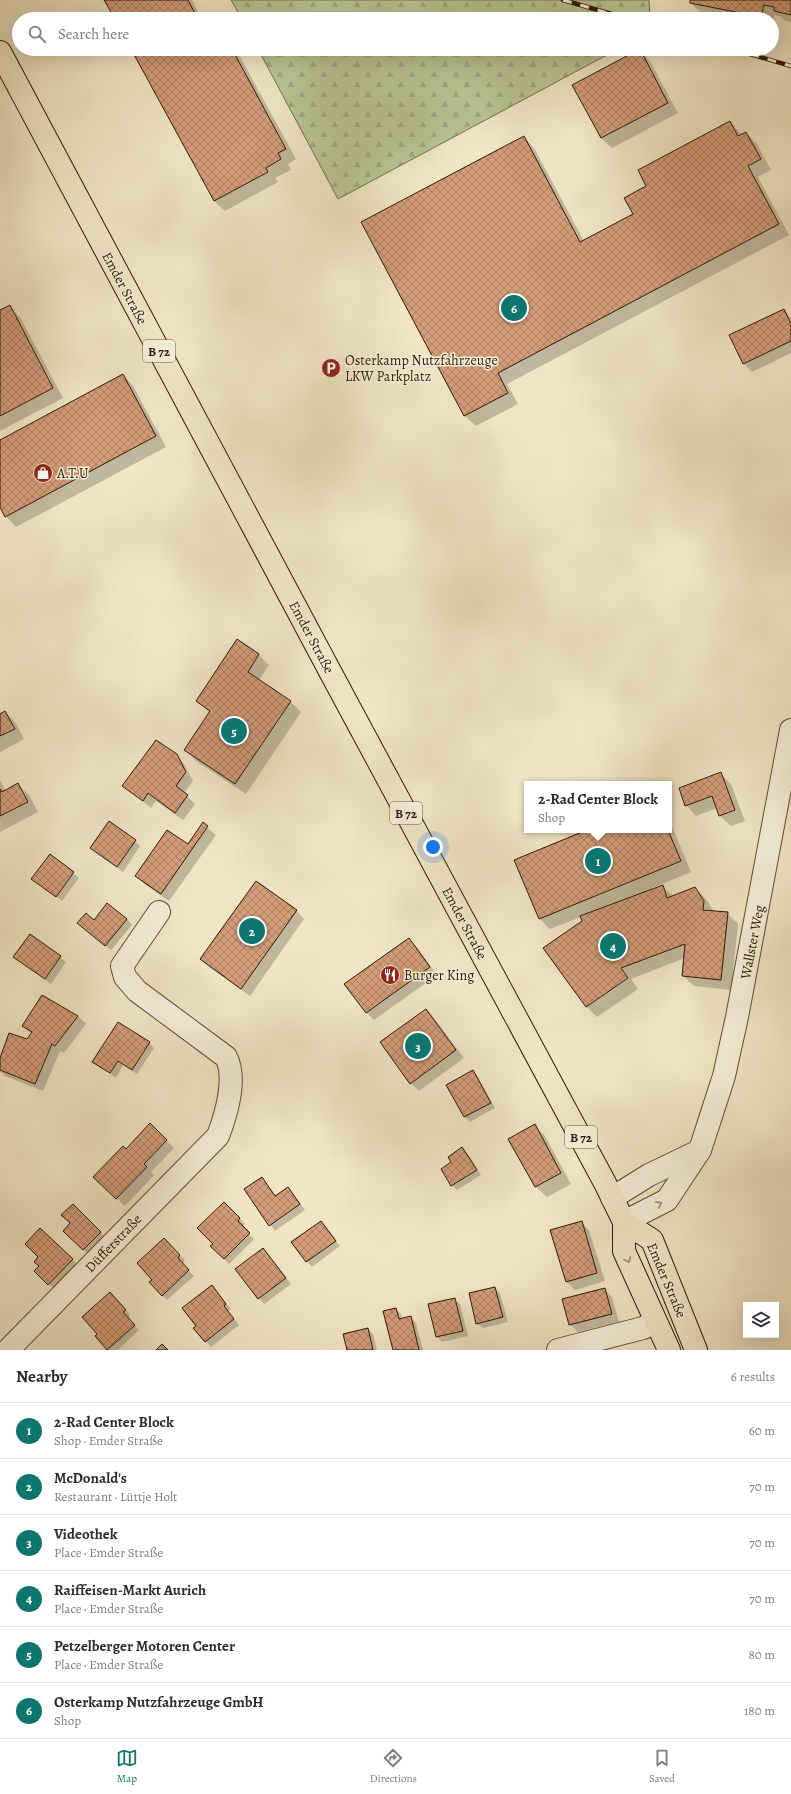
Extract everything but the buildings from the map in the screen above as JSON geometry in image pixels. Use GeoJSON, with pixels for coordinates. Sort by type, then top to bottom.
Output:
{"type":"FeatureCollection","features":[{"type":"Feature","properties":{"kind":"main road","name":"Emder Straße"},"geometry":{"type":"LineString","coordinates":[[0,52],[477,946],[559,1095],[624,1222],[624,1251],[668,1350]]}},
{"type":"Feature","properties":{"kind":"main road","name":"Emder Straße"},"geometry":{"type":"LineString","coordinates":[[624,1222],[652,1240],[696,1350]]}},
{"type":"Feature","properties":{"kind":"street","name":"Wallster Weg"},"geometry":{"type":"LineString","coordinates":[[624,1222],[667,1200],[700,1150],[724,1076],[736,1025],[773,831],[787,767],[791,730]]}},
{"type":"Feature","properties":{"kind":"street","name":"Düfferstraße"},"geometry":{"type":"LineString","coordinates":[[8,1350],[218,1136],[227,1108],[231,1075],[229,1063],[226,1057],[137,991],[125,976],[122,966],[159,912]]}},
{"type":"Feature","properties":{"kind":"street"},"geometry":{"type":"LineString","coordinates":[[612,1198],[649,1175],[700,1150]]}},
{"type":"Feature","properties":{"kind":"street"},"geometry":{"type":"LineString","coordinates":[[558,1350],[643,1328],[656,1322]]}},
{"type":"Feature","properties":{"kind":"green space"},"geometry":{"type":"Polygon","coordinates":[[[231,0],[649,0],[650,12],[238,12],[231,0]]]}},
{"type":"Feature","properties":{"kind":"green space"},"geometry":{"type":"Polygon","coordinates":[[[262,56],[605,56],[338,199],[262,56]]]}},
{"type":"Feature","properties":{"kind":"railway"},"geometry":{"type":"LineString","coordinates":[[563,0],[605,12]]}},
{"type":"Feature","properties":{"kind":"railway"},"geometry":{"type":"LineString","coordinates":[[757,56],[791,66]]}},
{"type":"Feature","properties":{"kind":"place","name":"Osterkamp Nutzfahrzeuge GmbH"},"geometry":{"type":"Point","coordinates":[514,308]}},
{"type":"Feature","properties":{"kind":"place","name":"Osterkamp Nutzfahrzeuge LKW Parkplatz"},"geometry":{"type":"Point","coordinates":[331,368]}},
{"type":"Feature","properties":{"kind":"place","name":"A.T.U"},"geometry":{"type":"Point","coordinates":[43,473]}},
{"type":"Feature","properties":{"kind":"place","name":"Petzelberger Motoren Center"},"geometry":{"type":"Point","coordinates":[234,731]}},
{"type":"Feature","properties":{"kind":"place","name":"2-Rad Center Block"},"geometry":{"type":"Point","coordinates":[598,861]}},
{"type":"Feature","properties":{"kind":"place","name":"McDonald's"},"geometry":{"type":"Point","coordinates":[252,931]}},
{"type":"Feature","properties":{"kind":"place","name":"Raiffeisen-Markt Aurich"},"geometry":{"type":"Point","coordinates":[613,946]}},
{"type":"Feature","properties":{"kind":"place","name":"Burger King"},"geometry":{"type":"Point","coordinates":[390,975]}},
{"type":"Feature","properties":{"kind":"place","name":"Videothek"},"geometry":{"type":"Point","coordinates":[418,1046]}}]}
